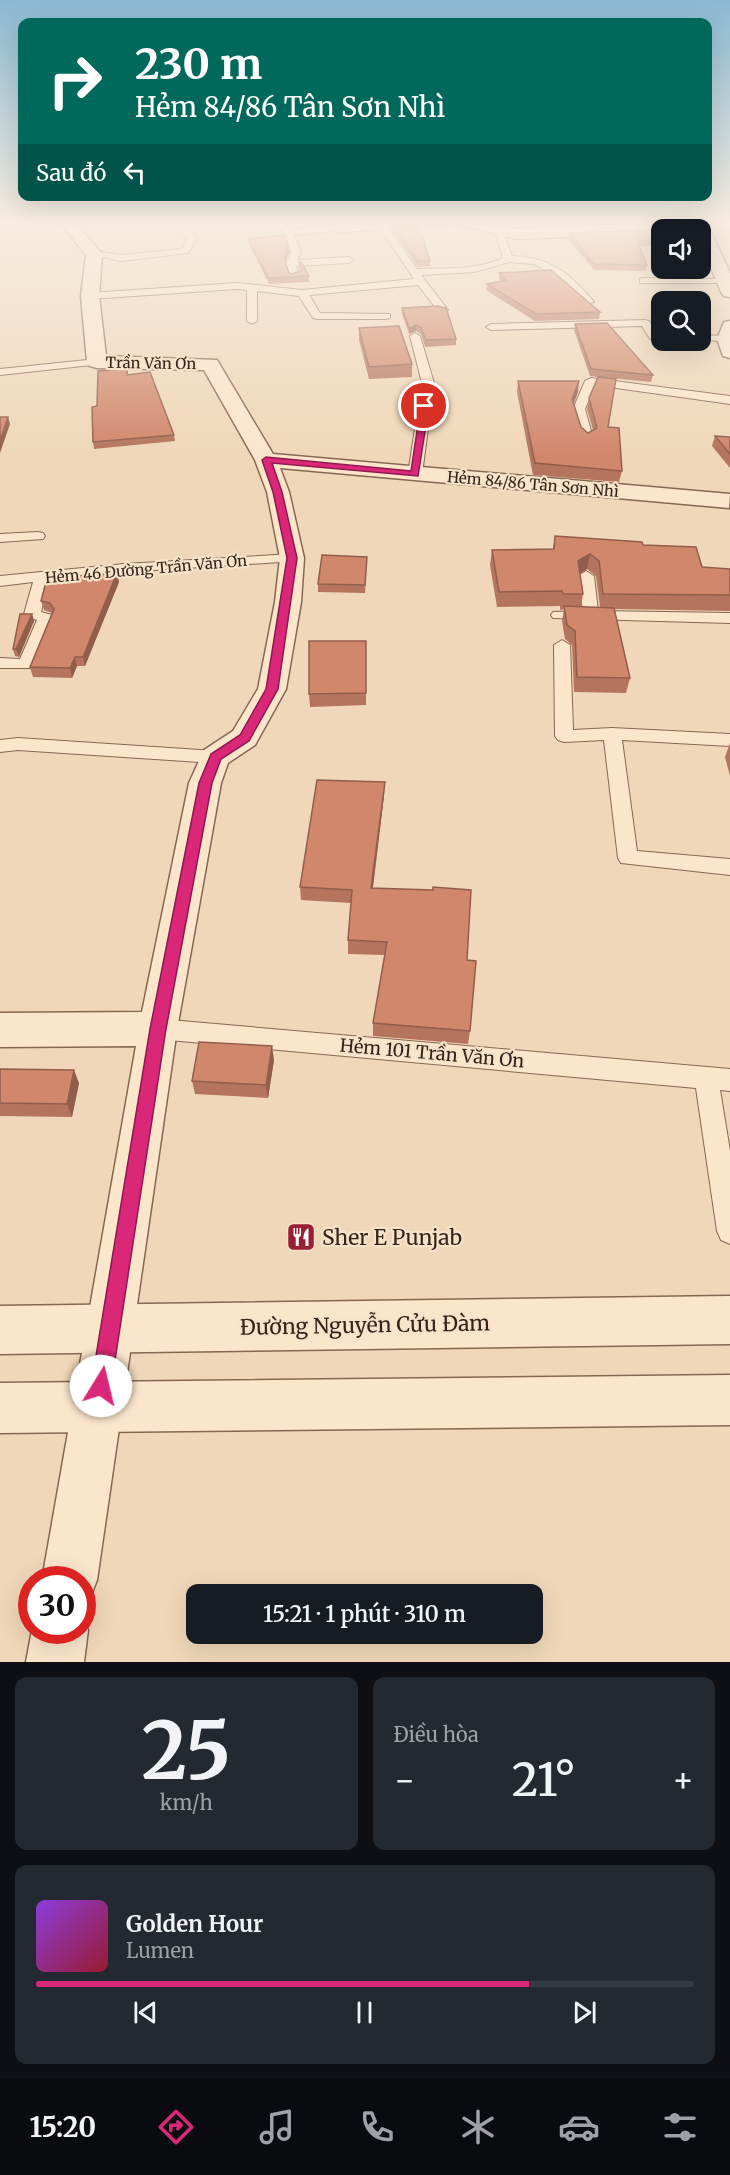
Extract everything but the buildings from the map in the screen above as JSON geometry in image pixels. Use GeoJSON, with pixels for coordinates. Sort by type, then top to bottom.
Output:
{"type":"FeatureCollection","features":[{"type":"Feature","properties":{"kind":"street","name":"Trần Văn Ơn"},"geometry":{"type":"LineString","coordinates":[[90,299],[98,362],[210,364],[266,460]]}},
{"type":"Feature","properties":{"kind":"street","name":"Hẻm 84/86 Tân Sơn Nhì"},"geometry":{"type":"LineString","coordinates":[[266,460],[729,502]]}},
{"type":"Feature","properties":{"kind":"street"},"geometry":{"type":"LineString","coordinates":[[71,1566],[158,1029],[205,783],[215,757],[244,738],[272,689],[288,602],[292,558],[278,492],[266,460]]}},
{"type":"Feature","properties":{"kind":"street"},"geometry":{"type":"LineString","coordinates":[[729,502],[730,476]]}},
{"type":"Feature","properties":{"kind":"street"},"geometry":{"type":"LineString","coordinates":[[0,1030],[158,1029]]}},
{"type":"Feature","properties":{"kind":"street","name":"Đường Nguyễn Cửu Đàm"},"geometry":{"type":"LineString","coordinates":[[0,1330],[730,1320]]}},
{"type":"Feature","properties":{"kind":"street"},"geometry":{"type":"LineString","coordinates":[[0,1408],[98,1405],[730,1400]]}},
{"type":"Feature","properties":{"kind":"street"},"geometry":{"type":"LineString","coordinates":[[55,1662],[58,1644]]}},
{"type":"Feature","properties":{"kind":"lane"},"geometry":{"type":"LineString","coordinates":[[252,299],[252,321]]}},
{"type":"Feature","properties":{"kind":"lane"},"geometry":{"type":"LineString","coordinates":[[306,299],[317,316],[386,316]]}},
{"type":"Feature","properties":{"kind":"lane"},"geometry":{"type":"LineString","coordinates":[[434,299],[443,310]]}},
{"type":"Feature","properties":{"kind":"lane"},"geometry":{"type":"LineString","coordinates":[[585,299],[589,302]]}},
{"type":"Feature","properties":{"kind":"lane"},"geometry":{"type":"LineString","coordinates":[[491,327],[645,323],[651,332]]}},
{"type":"Feature","properties":{"kind":"lane"},"geometry":{"type":"LineString","coordinates":[[415,336],[428,383],[415,474]]}},
{"type":"Feature","properties":{"kind":"lane"},"geometry":{"type":"LineString","coordinates":[[711,338],[729,339]]}},
{"type":"Feature","properties":{"kind":"lane"},"geometry":{"type":"LineString","coordinates":[[0,372],[98,362]]}},
{"type":"Feature","properties":{"kind":"lane"},"geometry":{"type":"LineString","coordinates":[[587,438],[579,409],[591,381],[730,400]]}},
{"type":"Feature","properties":{"kind":"lane"},"geometry":{"type":"LineString","coordinates":[[0,538],[38,536]]}},
{"type":"Feature","properties":{"kind":"lane","name":"Hẻm 46 Đường Trần Văn Ơn"},"geometry":{"type":"LineString","coordinates":[[0,581],[124,568],[292,558]]}},
{"type":"Feature","properties":{"kind":"lane"},"geometry":{"type":"LineString","coordinates":[[586,576],[591,615]]}},
{"type":"Feature","properties":{"kind":"lane"},"geometry":{"type":"LineString","coordinates":[[0,663],[26,664],[46,618],[32,615],[42,577]]}},
{"type":"Feature","properties":{"kind":"lane"},"geometry":{"type":"LineString","coordinates":[[559,615],[730,618]]}},
{"type":"Feature","properties":{"kind":"lane"},"geometry":{"type":"LineString","coordinates":[[562,645],[564,736],[612,734],[730,740]]}},
{"type":"Feature","properties":{"kind":"lane"},"geometry":{"type":"LineString","coordinates":[[612,734],[628,858],[730,867]]}},
{"type":"Feature","properties":{"kind":"lane"},"geometry":{"type":"LineString","coordinates":[[0,746],[18,744],[215,757]]}},
{"type":"Feature","properties":{"kind":"lane","name":"Hẻm 101 Trần Văn Ơn"},"geometry":{"type":"LineString","coordinates":[[158,1029],[718,1079]]}},
{"type":"Feature","properties":{"kind":"lane"},"geometry":{"type":"LineString","coordinates":[[718,1079],[730,1231]]}},
{"type":"Feature","properties":{"kind":"place","name":"Sher E Punjab"},"geometry":{"type":"Point","coordinates":[301,1237]}},
{"type":"Feature","properties":{"kind":"route"},"geometry":{"type":"LineString","coordinates":[[101,1386],[158,1029],[205,783],[215,757],[244,738],[272,689],[288,602],[292,558],[278,492],[266,460],[415,474],[424,406]]}}]}
